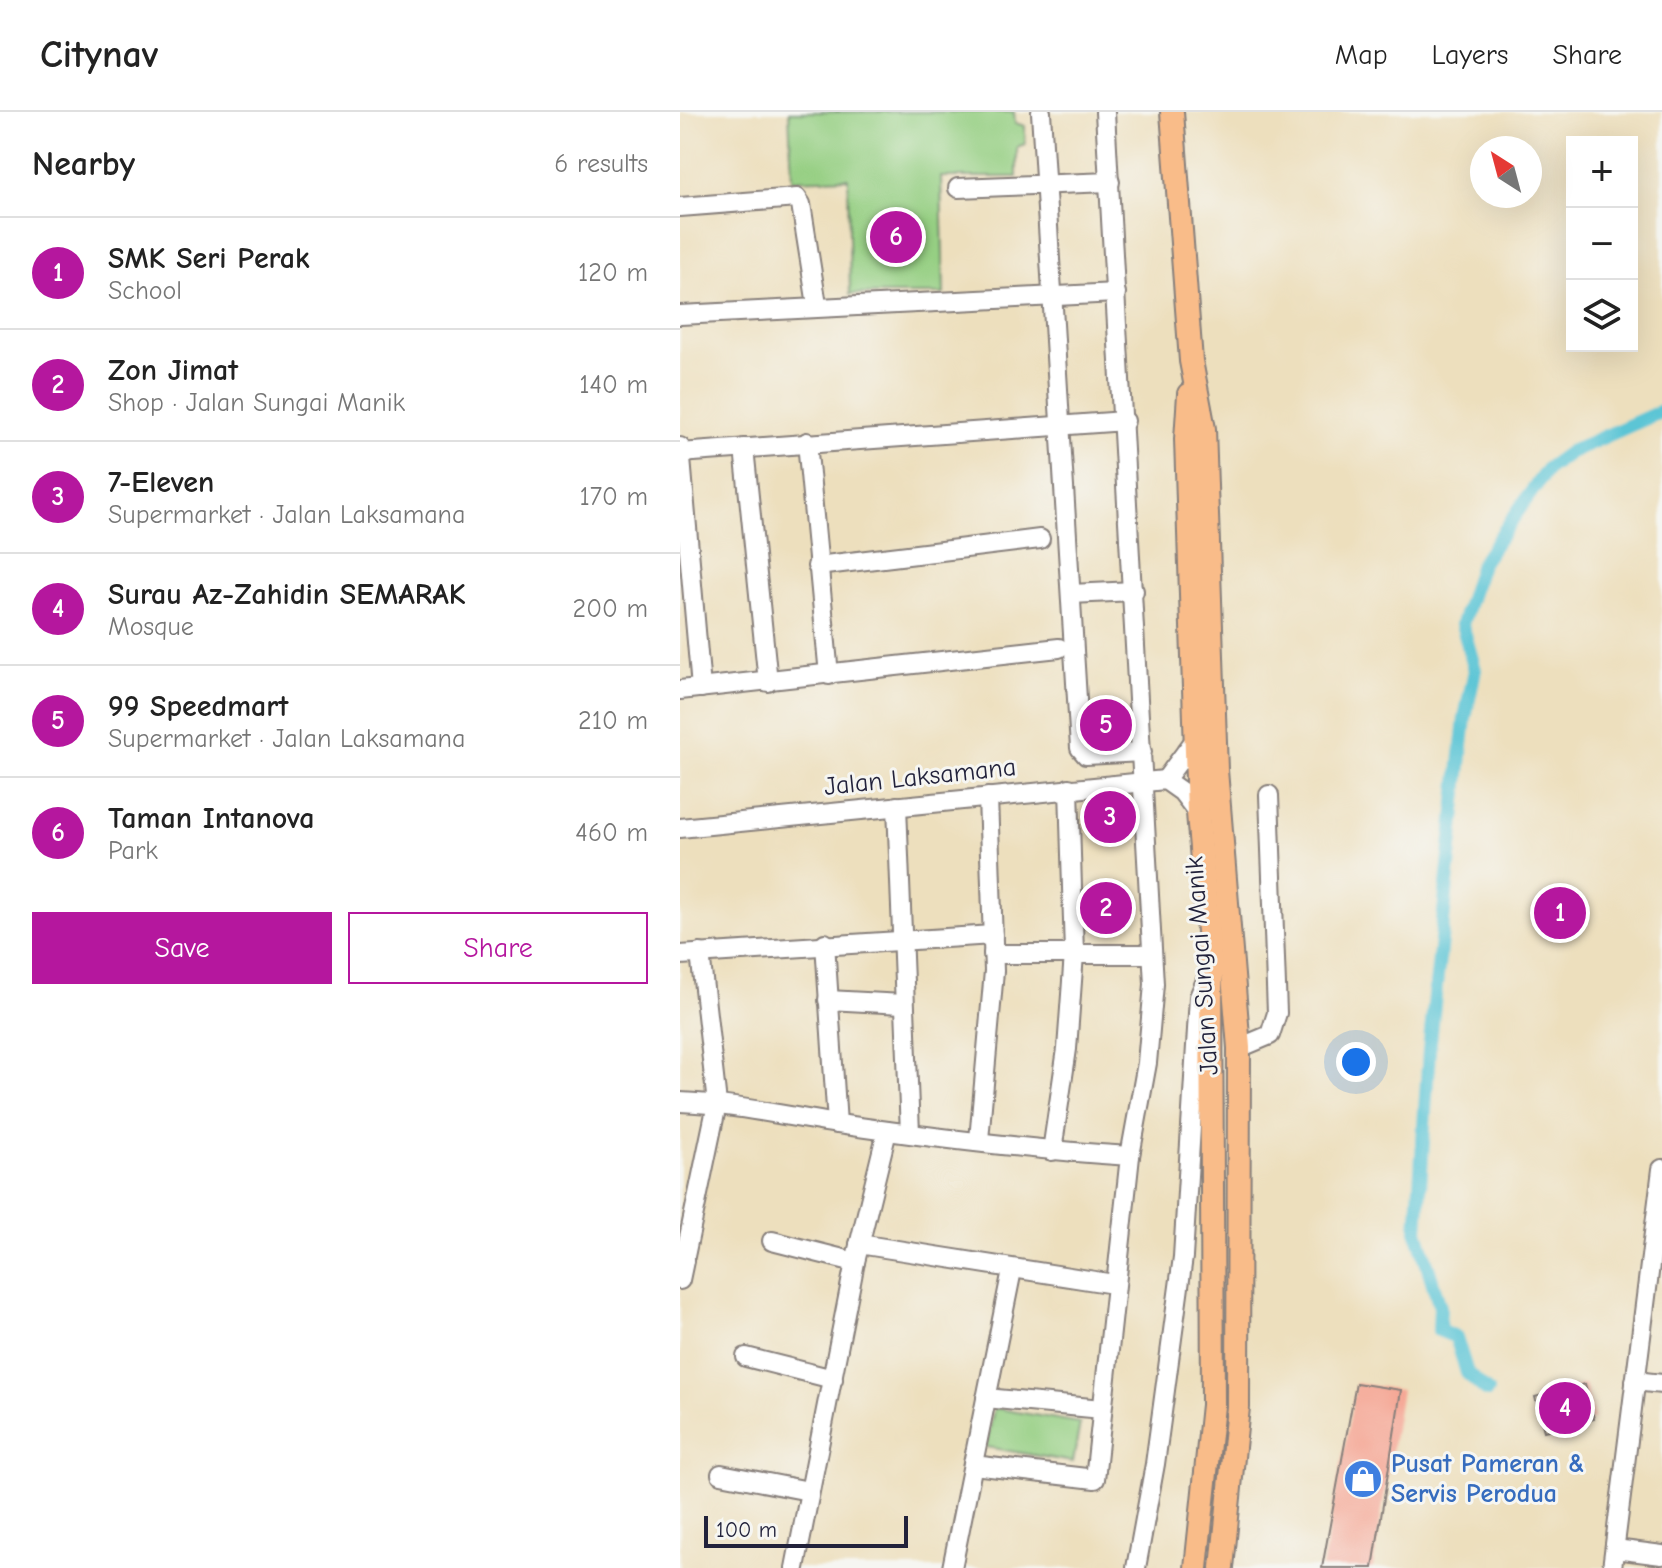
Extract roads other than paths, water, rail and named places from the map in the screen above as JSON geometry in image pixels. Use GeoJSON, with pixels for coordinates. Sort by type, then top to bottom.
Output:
{"type":"FeatureCollection","features":[{"type":"Feature","properties":{"kind":"main road","name":"Jalan Sungai Manik"},"geometry":{"type":"LineString","coordinates":[[1172,112],[1191,361],[1204,429],[1216,770],[1239,1048],[1238,1407],[1222,1568]]}},
{"type":"Feature","properties":{"kind":"main road","name":"Jalan Sungai Manik"},"geometry":{"type":"LineString","coordinates":[[1191,361],[1186,439],[1198,813],[1211,967],[1213,1405],[1196,1568]]}},
{"type":"Feature","properties":{"kind":"street"},"geometry":{"type":"LineString","coordinates":[[1041,112],[1081,753],[1142,752]]}},
{"type":"Feature","properties":{"kind":"street"},"geometry":{"type":"LineString","coordinates":[[973,1465],[1095,1479],[1114,1284],[1130,1156],[1153,1014],[1125,421],[1105,112]]}},
{"type":"Feature","properties":{"kind":"street"},"geometry":{"type":"LineString","coordinates":[[958,188],[1110,182]]}},
{"type":"Feature","properties":{"kind":"street"},"geometry":{"type":"LineString","coordinates":[[680,207],[797,198],[801,204],[817,305]]}},
{"type":"Feature","properties":{"kind":"street"},"geometry":{"type":"LineString","coordinates":[[680,315],[817,305],[1116,293]]}},
{"type":"Feature","properties":{"kind":"street"},"geometry":{"type":"LineString","coordinates":[[680,453],[1125,421]]}},
{"type":"Feature","properties":{"kind":"street"},"geometry":{"type":"LineString","coordinates":[[807,442],[829,675]]}},
{"type":"Feature","properties":{"kind":"street"},"geometry":{"type":"LineString","coordinates":[[680,447],[686,614],[701,688]]}},
{"type":"Feature","properties":{"kind":"street"},"geometry":{"type":"LineString","coordinates":[[744,448],[768,682]]}},
{"type":"Feature","properties":{"kind":"street"},"geometry":{"type":"LineString","coordinates":[[817,566],[1040,539]]}},
{"type":"Feature","properties":{"kind":"street"},"geometry":{"type":"LineString","coordinates":[[1071,594],[1134,591]]}},
{"type":"Feature","properties":{"kind":"street"},"geometry":{"type":"LineString","coordinates":[[680,690],[1059,648]]}},
{"type":"Feature","properties":{"kind":"street"},"geometry":{"type":"LineString","coordinates":[[1197,737],[1165,780],[1182,792],[1198,813]]}},
{"type":"Feature","properties":{"kind":"street","name":"Jalan Laksamana"},"geometry":{"type":"LineString","coordinates":[[680,828],[1165,780]]}},
{"type":"Feature","properties":{"kind":"street"},"geometry":{"type":"LineString","coordinates":[[1052,1151],[1067,1049],[1074,954],[1069,788]]}},
{"type":"Feature","properties":{"kind":"street"},"geometry":{"type":"LineString","coordinates":[[1239,1048],[1270,1035],[1277,1013],[1269,795]]}},
{"type":"Feature","properties":{"kind":"street"},"geometry":{"type":"LineString","coordinates":[[979,1140],[993,944],[988,797]]}},
{"type":"Feature","properties":{"kind":"street"},"geometry":{"type":"LineString","coordinates":[[897,806],[910,1133]]}},
{"type":"Feature","properties":{"kind":"street"},"geometry":{"type":"LineString","coordinates":[[680,955],[901,939],[993,944],[1074,954],[1152,954]]}},
{"type":"Feature","properties":{"kind":"street"},"geometry":{"type":"LineString","coordinates":[[825,943],[837,1124]]}},
{"type":"Feature","properties":{"kind":"street"},"geometry":{"type":"LineString","coordinates":[[680,1280],[717,1104],[700,953]]}},
{"type":"Feature","properties":{"kind":"street"},"geometry":{"type":"LineString","coordinates":[[1136,1568],[1155,1464],[1183,1257],[1199,997],[1211,967]]}},
{"type":"Feature","properties":{"kind":"street"},"geometry":{"type":"LineString","coordinates":[[828,1000],[903,1004]]}},
{"type":"Feature","properties":{"kind":"street"},"geometry":{"type":"LineString","coordinates":[[680,1102],[717,1104],[837,1124],[1052,1151],[1130,1156]]}},
{"type":"Feature","properties":{"kind":"street"},"geometry":{"type":"LineString","coordinates":[[795,1568],[857,1253],[887,1131]]}},
{"type":"Feature","properties":{"kind":"street"},"geometry":{"type":"LineString","coordinates":[[1661,1181],[1614,1559],[1662,1555]]}},
{"type":"Feature","properties":{"kind":"street"},"geometry":{"type":"LineString","coordinates":[[772,1241],[1114,1284]]}},
{"type":"Feature","properties":{"kind":"street"},"geometry":{"type":"LineString","coordinates":[[952,1568],[1012,1270]]}},
{"type":"Feature","properties":{"kind":"street"},"geometry":{"type":"LineString","coordinates":[[746,1357],[833,1379]]}},
{"type":"Feature","properties":{"kind":"street"},"geometry":{"type":"LineString","coordinates":[[1635,1381],[1662,1384]]}},
{"type":"Feature","properties":{"kind":"street"},"geometry":{"type":"LineString","coordinates":[[986,1398],[1102,1409]]}},
{"type":"Feature","properties":{"kind":"street"},"geometry":{"type":"LineString","coordinates":[[721,1474],[809,1491]]}},
{"type":"Feature","properties":{"kind":"waterway"},"geometry":{"type":"LineString","coordinates":[[1487,1391],[1467,1373],[1456,1337],[1439,1330],[1440,1307],[1417,1231],[1429,1051],[1465,718],[1475,670],[1462,624],[1481,564],[1548,468],[1570,452],[1662,411]]}},
{"type":"Feature","properties":{"kind":"place","name":"Taman Intanova"},"geometry":{"type":"Point","coordinates":[896,237]}},
{"type":"Feature","properties":{"kind":"place","name":"99 Speedmart"},"geometry":{"type":"Point","coordinates":[1106,725]}},
{"type":"Feature","properties":{"kind":"place","name":"7-Eleven"},"geometry":{"type":"Point","coordinates":[1110,817]}},
{"type":"Feature","properties":{"kind":"place","name":"Zon Jimat"},"geometry":{"type":"Point","coordinates":[1106,908]}},
{"type":"Feature","properties":{"kind":"place","name":"SMK Seri Perak"},"geometry":{"type":"Point","coordinates":[1560,913]}},
{"type":"Feature","properties":{"kind":"place","name":"Surau Az-Zahidin SEMARAK"},"geometry":{"type":"Point","coordinates":[1565,1408]}},
{"type":"Feature","properties":{"kind":"place","name":"Pusat Pameran & Servis Perodua"},"geometry":{"type":"Point","coordinates":[1363,1479]}}]}
